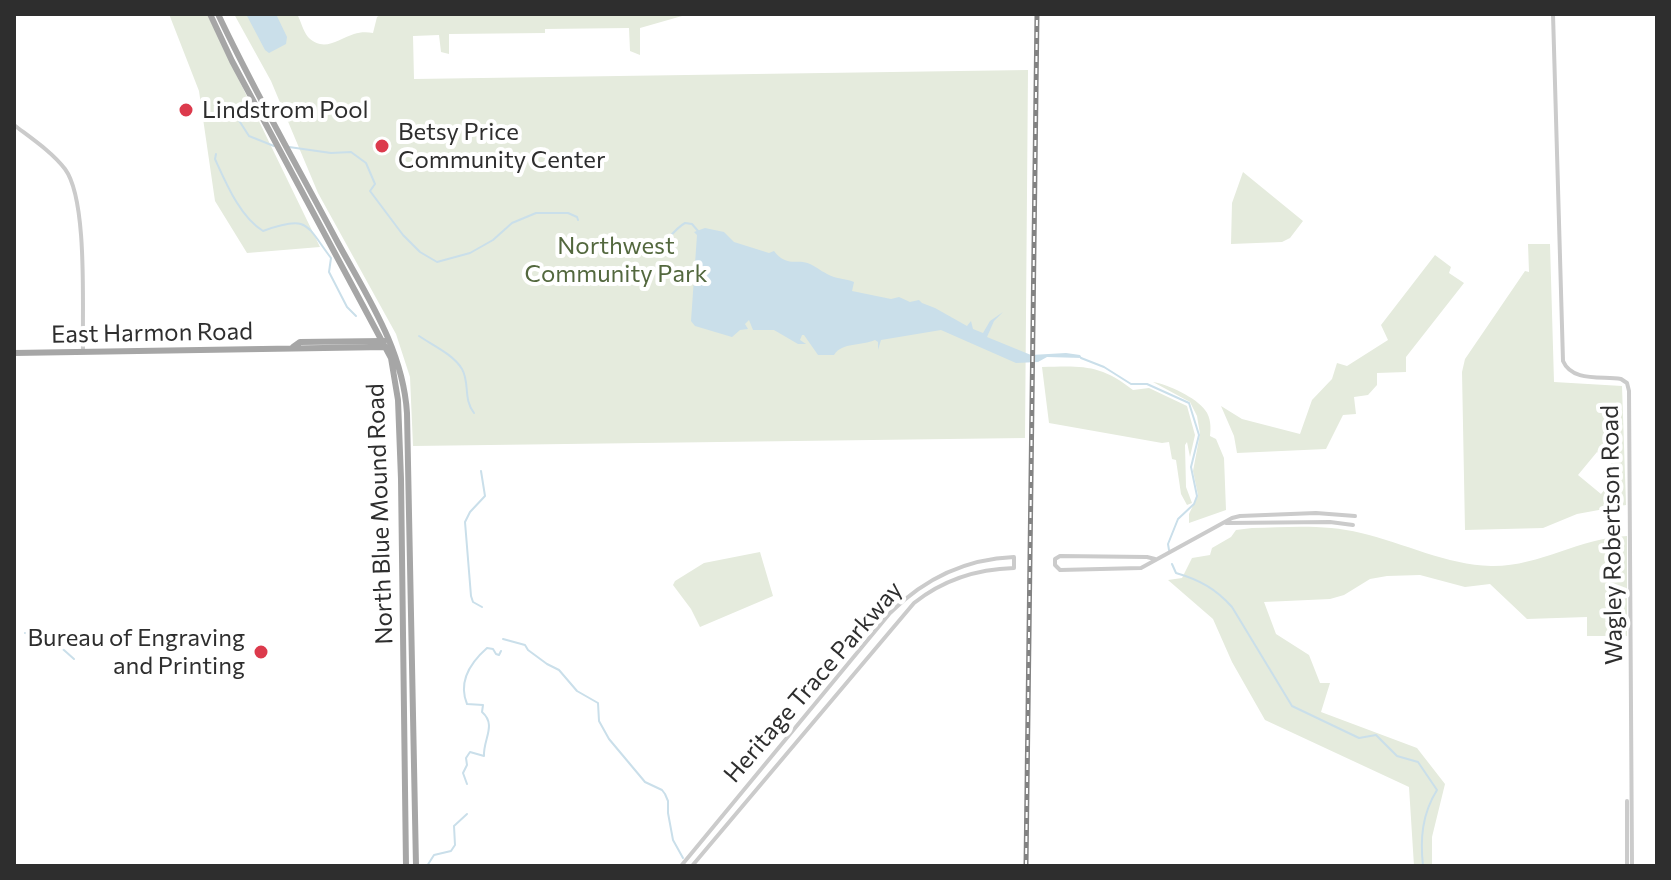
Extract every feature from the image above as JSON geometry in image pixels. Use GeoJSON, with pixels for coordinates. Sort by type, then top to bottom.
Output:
{"type":"FeatureCollection","features":[{"type":"Feature","properties":{"kind":"main road","name":"North Blue Mound Road"},"geometry":{"type":"LineString","coordinates":[[210,14],[380,327],[404,382],[416,866]]}},
{"type":"Feature","properties":{"kind":"main road","name":"North Blue Mound Road"},"geometry":{"type":"LineString","coordinates":[[218,14],[274,134]]}},
{"type":"Feature","properties":{"kind":"main road","name":"East Harmon Road"},"geometry":{"type":"LineString","coordinates":[[14,353],[290,349],[300,342],[388,344]]}},
{"type":"Feature","properties":{"kind":"main road","name":"North Blue Mound Road"},"geometry":{"type":"LineString","coordinates":[[388,344],[398,400],[406,866]]}},
{"type":"Feature","properties":{"kind":"street","name":"Wagley Robertson Road"},"geometry":{"type":"LineString","coordinates":[[1553,14],[1563,361],[1575,375],[1621,379],[1627,383],[1629,391],[1630,866]]}},
{"type":"Feature","properties":{"kind":"street"},"geometry":{"type":"LineString","coordinates":[[14,125],[60,163],[77,192],[80,205],[83,352]]}},
{"type":"Feature","properties":{"kind":"street"},"geometry":{"type":"LineString","coordinates":[[1155,559],[1060,556],[1056,557],[1055,565],[1060,570],[1119,571],[1141,568],[1232,518],[1244,515],[1323,513],[1355,516]]}},
{"type":"Feature","properties":{"kind":"street"},"geometry":{"type":"LineString","coordinates":[[1224,523],[1323,522],[1353,525]]}},
{"type":"Feature","properties":{"kind":"street","name":"Heritage Trace Parkway"},"geometry":{"type":"LineString","coordinates":[[681,866],[907,596],[963,565],[1014,557],[1014,568],[965,575],[929,591],[914,603],[692,866]]}},
{"type":"Feature","properties":{"kind":"street","name":"Wagley Robertson Road"},"geometry":{"type":"LineString","coordinates":[[1627,801],[1630,866]]}},
{"type":"Feature","properties":{"kind":"green space"},"geometry":{"type":"Polygon","coordinates":[[[169,14],[207,14],[320,247],[247,253],[215,201],[199,91],[169,14]]]}},
{"type":"Feature","properties":{"kind":"green space","name":"Northwest Community Park"},"geometry":{"type":"Polygon","coordinates":[[[234,14],[297,14],[308,37],[325,44],[356,33],[373,33],[377,17],[382,14],[689,14],[640,28],[640,55],[630,51],[629,28],[449,34],[449,54],[441,52],[439,35],[413,36],[414,79],[1028,70],[1025,438],[413,446],[410,377],[396,334],[318,193],[271,81],[234,14]]]}},
{"type":"Feature","properties":{"kind":"green space"},"geometry":{"type":"Polygon","coordinates":[[[1243,172],[1303,221],[1290,238],[1282,242],[1231,244],[1232,203],[1243,172]]]}},
{"type":"Feature","properties":{"kind":"green space"},"geometry":{"type":"Polygon","coordinates":[[[1528,244],[1550,244],[1554,382],[1622,386],[1626,505],[1577,514],[1543,528],[1465,530],[1462,372],[1465,359],[1525,271],[1529,272],[1528,244]],[[1597,452],[1578,475],[1601,494],[1620,471],[1597,452]]]}},
{"type":"Feature","properties":{"kind":"green space"},"geometry":{"type":"Polygon","coordinates":[[[1435,255],[1451,267],[1449,273],[1464,283],[1406,357],[1406,372],[1377,373],[1377,385],[1368,395],[1354,397],[1356,414],[1343,415],[1326,449],[1237,453],[1234,436],[1221,406],[1242,419],[1300,434],[1312,400],[1332,379],[1337,363],[1347,366],[1388,340],[1381,325],[1435,255]]]}},
{"type":"Feature","properties":{"kind":"green space"},"geometry":{"type":"Polygon","coordinates":[[[1042,367],[1090,368],[1110,375],[1133,390],[1149,388],[1187,406],[1195,435],[1190,457],[1187,442],[1185,445],[1186,487],[1192,503],[1187,505],[1181,494],[1176,460],[1172,459],[1169,442],[1049,423],[1042,367]]]}},
{"type":"Feature","properties":{"kind":"green space"},"geometry":{"type":"Polygon","coordinates":[[[1153,382],[1189,396],[1207,413],[1210,436],[1216,439],[1224,458],[1226,510],[1189,523],[1189,514],[1198,495],[1193,471],[1200,434],[1197,416],[1190,402],[1153,382]]]}},
{"type":"Feature","properties":{"kind":"green space"},"geometry":{"type":"Polygon","coordinates":[[[1236,530],[1347,530],[1458,562],[1491,566],[1526,562],[1592,542],[1627,536],[1627,636],[1587,636],[1587,617],[1527,619],[1490,584],[1465,587],[1420,575],[1370,579],[1344,595],[1330,599],[1264,602],[1276,634],[1309,655],[1320,683],[1330,683],[1321,712],[1417,748],[1445,784],[1432,837],[1432,866],[1414,866],[1409,787],[1265,720],[1232,662],[1213,619],[1168,580],[1182,578],[1192,558],[1210,555],[1212,548],[1231,537],[1236,530]]]}},
{"type":"Feature","properties":{"kind":"green space"},"geometry":{"type":"Polygon","coordinates":[[[760,552],[773,596],[700,627],[673,585],[675,581],[704,563],[760,552]]]}},
{"type":"Feature","properties":{"kind":"water"},"geometry":{"type":"Polygon","coordinates":[[[246,14],[276,14],[287,37],[286,44],[269,53],[265,50],[246,14]]]}},
{"type":"Feature","properties":{"kind":"water"},"geometry":{"type":"Polygon","coordinates":[[[705,228],[724,232],[734,242],[769,253],[774,251],[783,259],[805,262],[831,276],[854,282],[852,291],[891,299],[899,297],[910,302],[919,300],[967,326],[971,321],[973,329],[983,333],[990,321],[1003,312],[994,321],[987,337],[1031,355],[1066,353],[1082,358],[1047,357],[1038,362],[1016,363],[941,330],[881,340],[878,350],[875,340],[847,346],[834,355],[818,355],[804,335],[800,340],[806,344],[798,344],[774,330],[753,330],[749,320],[745,324],[748,329],[740,330],[732,337],[695,326],[691,321],[697,235],[694,232],[705,228]]]}},
{"type":"Feature","properties":{"kind":"waterway"},"geometry":{"type":"LineString","coordinates":[[229,105],[249,136],[274,146]]}},
{"type":"Feature","properties":{"kind":"waterway"},"geometry":{"type":"LineString","coordinates":[[289,147],[331,153],[351,152],[366,163],[375,184],[370,191],[403,235],[420,252],[437,262],[470,253],[493,240],[512,223],[536,213],[568,213],[578,220]]}},
{"type":"Feature","properties":{"kind":"waterway"},"geometry":{"type":"LineString","coordinates":[[216,154],[215,159],[229,189],[255,225],[263,231],[298,223],[311,230],[331,258],[329,272],[347,307],[356,316]]}},
{"type":"Feature","properties":{"kind":"waterway"},"geometry":{"type":"LineString","coordinates":[[650,254],[685,223],[692,224],[698,231]]}},
{"type":"Feature","properties":{"kind":"waterway"},"geometry":{"type":"LineString","coordinates":[[419,336],[448,354],[462,369],[474,413]]}},
{"type":"Feature","properties":{"kind":"waterway"},"geometry":{"type":"LineString","coordinates":[[1081,358],[1104,367],[1131,384],[1147,384],[1189,403],[1199,435],[1191,467],[1197,496],[1194,504],[1178,519],[1168,544],[1169,550]]}},
{"type":"Feature","properties":{"kind":"waterway"},"geometry":{"type":"LineString","coordinates":[[481,471],[485,496],[465,522],[471,596],[473,602],[482,607]]}},
{"type":"Feature","properties":{"kind":"waterway"},"geometry":{"type":"LineString","coordinates":[[1172,564],[1176,573],[1207,586],[1232,607],[1292,706],[1359,738],[1376,735],[1397,756],[1418,762],[1437,790],[1423,827],[1423,866]]}},
{"type":"Feature","properties":{"kind":"waterway"},"geometry":{"type":"LineString","coordinates":[[25,633],[47,635],[74,659]]}},
{"type":"Feature","properties":{"kind":"waterway"},"geometry":{"type":"LineString","coordinates":[[503,639],[525,645],[559,670],[577,691],[598,703],[599,721],[609,739],[645,782],[665,794],[673,840],[683,858]]}},
{"type":"Feature","properties":{"kind":"waterway"},"geometry":{"type":"LineString","coordinates":[[467,784],[463,773],[466,758],[470,752],[484,756],[489,727],[482,712],[483,705],[467,704],[464,688],[467,673],[487,648],[499,655],[501,651]]}},
{"type":"Feature","properties":{"kind":"waterway"},"geometry":{"type":"LineString","coordinates":[[427,866],[434,855],[451,851],[455,845],[454,826],[467,814]]}},
{"type":"Feature","properties":{"kind":"railway"},"geometry":{"type":"LineString","coordinates":[[1026,866],[1037,14]]}},
{"type":"Feature","properties":{"kind":"place","name":"Lindstrom Pool"},"geometry":{"type":"Point","coordinates":[186,110]}},
{"type":"Feature","properties":{"kind":"place","name":"Betsy Price Community Center"},"geometry":{"type":"Point","coordinates":[382,146]}},
{"type":"Feature","properties":{"kind":"place","name":"Bureau of Engraving and Printing"},"geometry":{"type":"Point","coordinates":[261,652]}}]}
